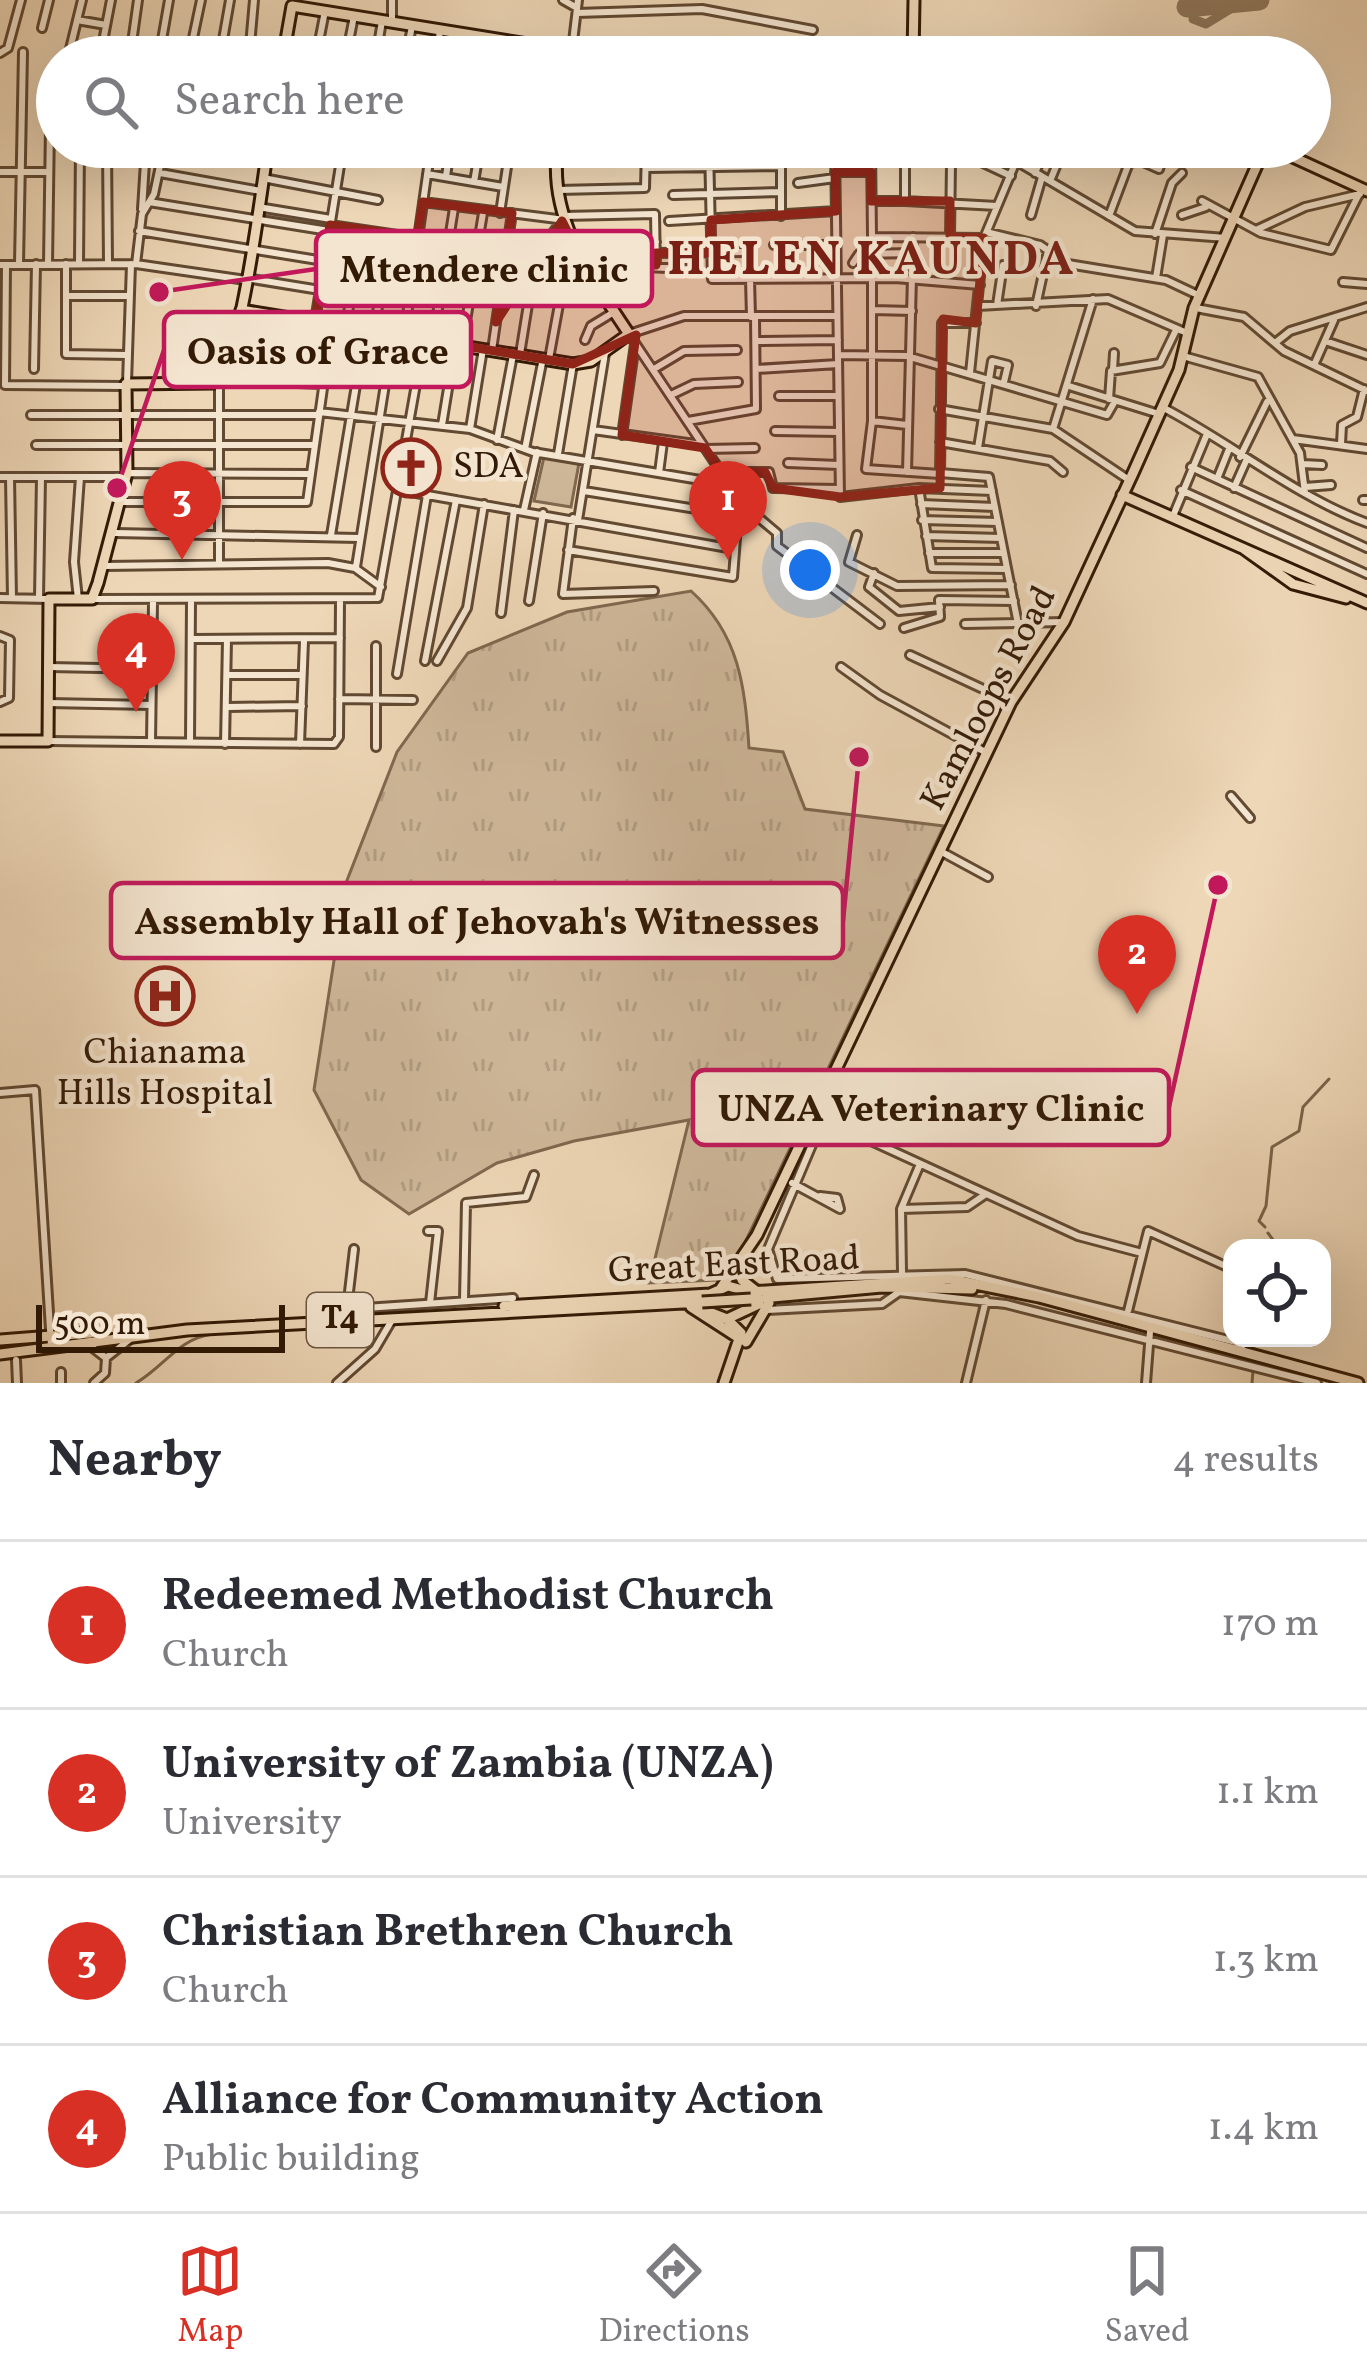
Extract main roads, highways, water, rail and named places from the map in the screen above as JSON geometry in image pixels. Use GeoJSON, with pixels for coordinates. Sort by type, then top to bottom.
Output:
{"type":"FeatureCollection","features":[{"type":"Feature","properties":{"kind":"main road"},"geometry":{"type":"LineString","coordinates":[[911,36],[912,0]]}},
{"type":"Feature","properties":{"kind":"main road"},"geometry":{"type":"LineString","coordinates":[[287,36],[293,3],[476,36]]}},
{"type":"Feature","properties":{"kind":"main road"},"geometry":{"type":"LineString","coordinates":[[0,742],[48,741],[44,599],[92,599],[123,502],[126,385],[220,381],[241,310],[265,168]]}},
{"type":"Feature","properties":{"kind":"main road"},"geometry":{"type":"LineString","coordinates":[[241,310],[573,364],[605,353],[632,338],[572,240],[563,219],[557,168]]}},
{"type":"Feature","properties":{"kind":"main road","name":"Kamloops Road"},"geometry":{"type":"LineString","coordinates":[[721,1287],[818,1117],[1011,702],[1064,622],[1161,410],[1183,356],[1182,332],[1258,168]]}},
{"type":"Feature","properties":{"kind":"main road"},"geometry":{"type":"LineString","coordinates":[[1313,168],[1363,191]]}},
{"type":"Feature","properties":{"kind":"main road"},"geometry":{"type":"LineString","coordinates":[[1131,476],[1130,486],[1142,503]]}},
{"type":"Feature","properties":{"kind":"main road"},"geometry":{"type":"LineString","coordinates":[[1122,495],[1235,542],[1294,584],[1365,602]]}},
{"type":"Feature","properties":{"kind":"main road"},"geometry":{"type":"LineString","coordinates":[[1115,510],[1142,503]]}},
{"type":"Feature","properties":{"kind":"main road"},"geometry":{"type":"LineString","coordinates":[[721,1316],[747,1298],[738,1264]]}},
{"type":"Feature","properties":{"kind":"main road","name":"Kamloops Road"},"geometry":{"type":"LineString","coordinates":[[738,1264],[747,1298],[744,1342]]}},
{"type":"Feature","properties":{"kind":"main road","name":"Great East Road"},"geometry":{"type":"LineString","coordinates":[[0,1340],[53,1342],[394,1317],[721,1287],[766,1307],[966,1286]]}},
{"type":"Feature","properties":{"kind":"main road","name":"Great East Road"},"geometry":{"type":"LineString","coordinates":[[0,1354],[53,1342],[343,1312],[966,1286],[1244,1350],[1358,1383]]}},
{"type":"Feature","properties":{"kind":"main road"},"geometry":{"type":"LineString","coordinates":[[677,1292],[721,1287],[721,1316],[744,1342]]}},
{"type":"Feature","properties":{"kind":"main road","name":"Great East Road"},"geometry":{"type":"LineString","coordinates":[[988,1288],[1149,1336],[1337,1383]]}},
{"type":"Feature","properties":{"kind":"main road","name":"Great East Road"},"geometry":{"type":"LineString","coordinates":[[508,1305],[690,1307],[721,1316]]}},
{"type":"Feature","properties":{"kind":"main road"},"geometry":{"type":"LineString","coordinates":[[690,1307],[744,1342]]}},
{"type":"Feature","properties":{"kind":"main road"},"geometry":{"type":"LineString","coordinates":[[726,1383],[766,1307]]}},
{"type":"Feature","properties":{"kind":"waterway"},"geometry":{"type":"LineString","coordinates":[[1265,1227],[1259,1221],[1266,1206],[1272,1147],[1299,1131],[1303,1107],[1329,1079]]}},
{"type":"Feature","properties":{"kind":"waterway"},"geometry":{"type":"LineString","coordinates":[[1268,1233],[1272,1239]]}},
{"type":"Feature","properties":{"kind":"waterway"},"geometry":{"type":"LineString","coordinates":[[136,1383],[181,1347],[212,1334]]}},
{"type":"Feature","properties":{"kind":"waterway"},"geometry":{"type":"LineString","coordinates":[[1252,1383],[1253,1371]]}},
{"type":"Feature","properties":{"kind":"place","name":"Mtendere clinic"},"geometry":{"type":"Point","coordinates":[159,292]}},
{"type":"Feature","properties":{"kind":"place","name":"SDA"},"geometry":{"type":"Point","coordinates":[411,468]}},
{"type":"Feature","properties":{"kind":"place","name":"Oasis of Grace"},"geometry":{"type":"Point","coordinates":[117,488]}},
{"type":"Feature","properties":{"kind":"place","name":"Christian Brethren Church"},"geometry":{"type":"Point","coordinates":[182,560]}},
{"type":"Feature","properties":{"kind":"place","name":"Redeemed Methodist Church"},"geometry":{"type":"Point","coordinates":[728,560]}},
{"type":"Feature","properties":{"kind":"place","name":"Alliance for Community Action"},"geometry":{"type":"Point","coordinates":[136,712]}},
{"type":"Feature","properties":{"kind":"place","name":"Assembly Hall of Jehovah's Witnesses"},"geometry":{"type":"Point","coordinates":[859,757]}},
{"type":"Feature","properties":{"kind":"place","name":"UNZA Veterinary Clinic"},"geometry":{"type":"Point","coordinates":[1218,885]}},
{"type":"Feature","properties":{"kind":"place","name":"Chianama Hills Hospital"},"geometry":{"type":"Point","coordinates":[165,996]}},
{"type":"Feature","properties":{"kind":"place","name":"University of Zambia (UNZA)"},"geometry":{"type":"Point","coordinates":[1137,1014]}},
{"type":"Feature","properties":{"kind":"district","name":"HELEN KAUNDA"},"geometry":{"type":"Point","coordinates":[872,261]}}]}
